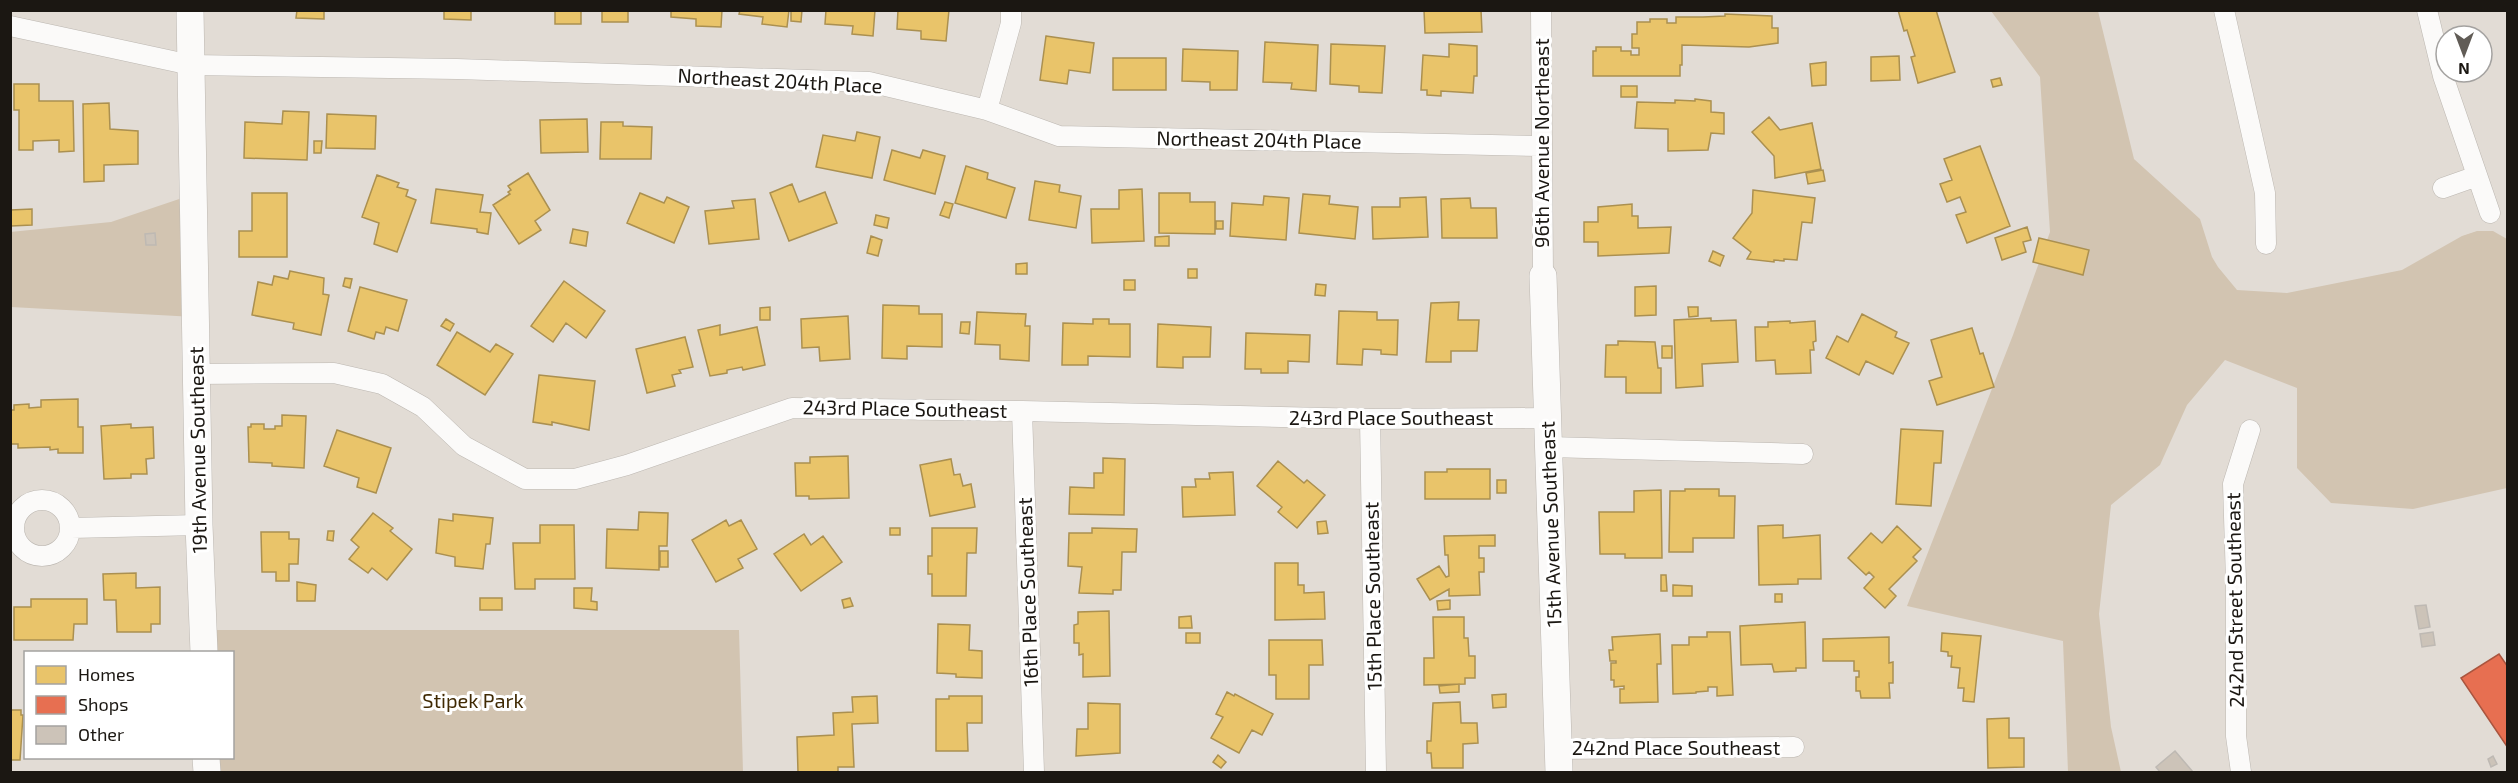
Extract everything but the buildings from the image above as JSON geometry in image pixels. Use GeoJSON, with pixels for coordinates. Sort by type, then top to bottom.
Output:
{"type":"FeatureCollection","features":[{"type":"Feature","properties":{"kind":"street","name":"19th Avenue Southeast"},"geometry":{"type":"LineString","coordinates":[[190,10],[199,525],[204,651]]}},
{"type":"Feature","properties":{"kind":"street"},"geometry":{"type":"LineString","coordinates":[[987,110],[1011,23],[1011,10]]}},
{"type":"Feature","properties":{"kind":"street","name":"96th Avenue Northeast"},"geometry":{"type":"LineString","coordinates":[[1541,10],[1543,276]]}},
{"type":"Feature","properties":{"kind":"street"},"geometry":{"type":"LineString","coordinates":[[2224,10],[2265,193],[2266,244]]}},
{"type":"Feature","properties":{"kind":"street"},"geometry":{"type":"LineString","coordinates":[[2427,10],[2443,76],[2490,213]]}},
{"type":"Feature","properties":{"kind":"street","name":"Northeast 204th Place"},"geometry":{"type":"LineString","coordinates":[[10,26],[191,65],[457,69],[869,82],[987,110],[1059,136],[1542,146]]}},
{"type":"Feature","properties":{"kind":"street"},"geometry":{"type":"LineString","coordinates":[[2443,188],[2477,176]]}},
{"type":"Feature","properties":{"kind":"street","name":"15th Avenue Southeast"},"geometry":{"type":"LineString","coordinates":[[1543,276],[1559,760]]}},
{"type":"Feature","properties":{"kind":"street","name":"243rd Place Southeast"},"geometry":{"type":"LineString","coordinates":[[196,374],[334,373],[382,384],[423,407],[464,446],[525,479],[575,479],[627,465],[792,408],[1370,419],[1548,418]]}},
{"type":"Feature","properties":{"kind":"street","name":"16th Place Southeast"},"geometry":{"type":"LineString","coordinates":[[1022,411],[1034,772]]}},
{"type":"Feature","properties":{"kind":"street","name":"15th Place Southeast"},"geometry":{"type":"LineString","coordinates":[[1370,419],[1376,772]]}},
{"type":"Feature","properties":{"kind":"street","name":"242nd Street Southeast"},"geometry":{"type":"LineString","coordinates":[[2241,772],[2236,736],[2236,581],[2233,484],[2250,430]]}},
{"type":"Feature","properties":{"kind":"street"},"geometry":{"type":"LineString","coordinates":[[1549,447],[1803,454]]}},
{"type":"Feature","properties":{"kind":"street"},"geometry":{"type":"LineString","coordinates":[[71,528],[199,525]]}},
{"type":"Feature","properties":{"kind":"street","name":"242nd Place Southeast"},"geometry":{"type":"LineString","coordinates":[[1559,760],[1794,747]]}},
{"type":"Feature","properties":{"kind":"green space"},"geometry":{"type":"Polygon","coordinates":[[[1991,11],[2098,11],[2134,159],[2200,219],[2212,257],[2237,290],[2287,293],[2402,270],[2462,236],[2477,231],[2493,231],[2507,239],[2507,488],[2413,509],[2331,503],[2297,468],[2297,388],[2225,360],[2187,405],[2160,465],[2111,505],[2099,614],[2111,727],[2121,772],[2068,772],[2063,641],[1907,606],[2013,335],[2050,232],[2040,77],[1991,11]]]}},
{"type":"Feature","properties":{"kind":"green space"},"geometry":{"type":"Polygon","coordinates":[[[194,194],[195,317],[11,307],[10,232],[111,222],[194,194]]]}},
{"type":"Feature","properties":{"kind":"green space","name":"Stipek Park"},"geometry":{"type":"Polygon","coordinates":[[[203,630],[739,630],[743,772],[206,772],[205,759],[234,759],[234,651],[203,651],[203,630]]]}}]}
